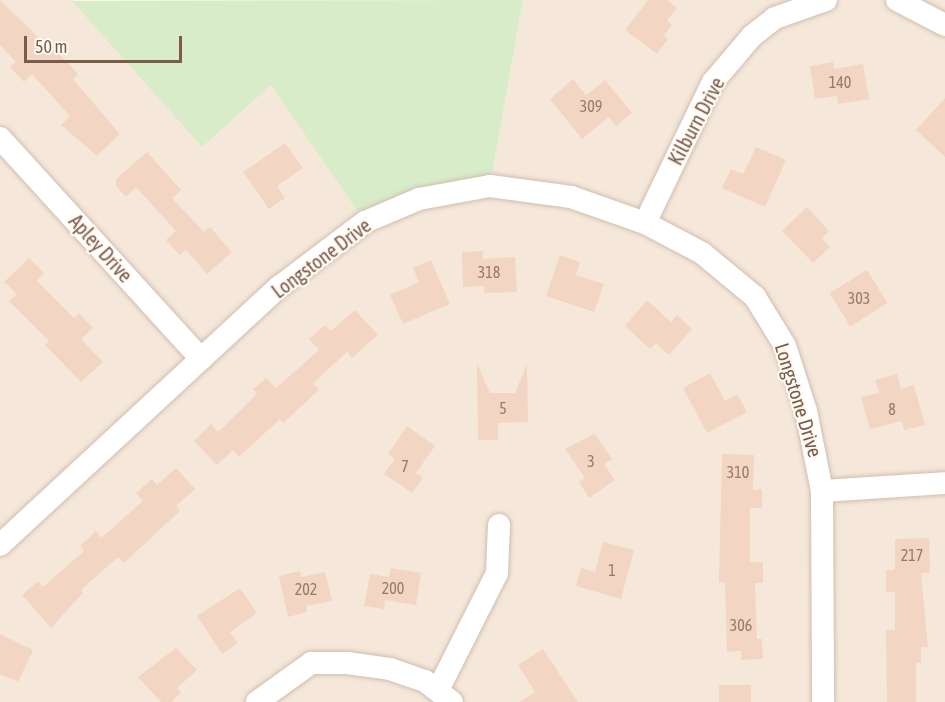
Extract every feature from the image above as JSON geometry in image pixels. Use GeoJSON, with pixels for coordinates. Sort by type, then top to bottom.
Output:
{"type":"FeatureCollection","features":[{"type":"Feature","properties":{"kind":"street","name":"Kilburn Drive"},"geometry":{"type":"LineString","coordinates":[[645,223],[713,82],[752,36],[775,18],[811,2],[826,0]]}},
{"type":"Feature","properties":{"kind":"street"},"geometry":{"type":"LineString","coordinates":[[897,0],[945,25]]}},
{"type":"Feature","properties":{"kind":"street","name":"Apley Drive"},"geometry":{"type":"LineString","coordinates":[[0,138],[201,358]]}},
{"type":"Feature","properties":{"kind":"street","name":"Longstone Drive"},"geometry":{"type":"LineString","coordinates":[[0,545],[279,287],[365,222],[419,199],[490,186],[572,197],[645,223],[702,253],[755,297],[785,346],[806,411],[822,491],[823,702]]}},
{"type":"Feature","properties":{"kind":"street"},"geometry":{"type":"LineString","coordinates":[[822,491],[945,483]]}},
{"type":"Feature","properties":{"kind":"street"},"geometry":{"type":"LineString","coordinates":[[257,702],[311,663],[348,663],[390,669],[425,681],[445,696],[497,573],[499,525]]}},
{"type":"Feature","properties":{"kind":"shaded area"},"geometry":{"type":"Polygon","coordinates":[[[0,0],[73,0],[202,147],[271,84],[490,186],[523,0],[945,0],[945,702],[0,702],[0,0]]]}},
{"type":"Feature","properties":{"kind":"green space"},"geometry":{"type":"Polygon","coordinates":[[[523,0],[490,186],[365,222],[271,85],[202,147],[72,1],[523,0]]]}},
{"type":"Feature","properties":{"kind":"building"},"geometry":{"type":"Polygon","coordinates":[[[0,0],[41,40],[44,37],[78,74],[73,79],[120,134],[97,156],[61,125],[70,116],[32,74],[24,82],[10,67],[16,62],[0,45],[0,0]]]}},
{"type":"Feature","properties":{"kind":"building"},"geometry":{"type":"Polygon","coordinates":[[[648,0],[667,0],[677,8],[667,21],[672,25],[664,36],[668,39],[657,54],[625,30],[648,0]]]}},
{"type":"Feature","properties":{"kind":"building"},"geometry":{"type":"Polygon","coordinates":[[[833,62],[834,69],[863,64],[869,99],[838,104],[837,96],[815,99],[810,66],[833,62]]]}},
{"type":"Feature","properties":{"kind":"building"},"geometry":{"type":"Polygon","coordinates":[[[573,79],[586,95],[605,80],[632,113],[616,126],[609,117],[582,139],[550,99],[573,79]]]}},
{"type":"Feature","properties":{"kind":"building"},"geometry":{"type":"Polygon","coordinates":[[[945,98],[945,157],[916,130],[945,98]]]}},
{"type":"Feature","properties":{"kind":"building"},"geometry":{"type":"Polygon","coordinates":[[[285,143],[303,168],[277,186],[285,198],[269,209],[243,172],[285,143]]]}},
{"type":"Feature","properties":{"kind":"building"},"geometry":{"type":"Polygon","coordinates":[[[756,147],[786,160],[765,207],[722,188],[731,169],[743,174],[756,147]]]}},
{"type":"Feature","properties":{"kind":"building"},"geometry":{"type":"Polygon","coordinates":[[[147,152],[181,190],[172,198],[204,232],[210,227],[232,252],[207,274],[186,250],[180,255],[166,240],[176,231],[136,187],[126,197],[116,186],[116,179],[147,152]]]}},
{"type":"Feature","properties":{"kind":"building"},"geometry":{"type":"Polygon","coordinates":[[[807,207],[829,231],[822,238],[830,247],[813,263],[782,231],[807,207]]]}},
{"type":"Feature","properties":{"kind":"building"},"geometry":{"type":"Polygon","coordinates":[[[483,251],[483,259],[515,257],[517,292],[484,293],[484,286],[463,287],[462,252],[483,251]]]}},
{"type":"Feature","properties":{"kind":"building"},"geometry":{"type":"Polygon","coordinates":[[[560,255],[580,262],[576,275],[604,284],[594,312],[546,296],[560,255]]]}},
{"type":"Feature","properties":{"kind":"building"},"geometry":{"type":"Polygon","coordinates":[[[29,258],[44,273],[37,281],[74,318],[79,313],[93,328],[81,339],[103,362],[81,382],[45,345],[49,341],[9,301],[17,294],[4,282],[29,258]]]}},
{"type":"Feature","properties":{"kind":"building"},"geometry":{"type":"Polygon","coordinates":[[[431,260],[450,304],[403,324],[390,295],[419,282],[413,268],[431,260]]]}},
{"type":"Feature","properties":{"kind":"building"},"geometry":{"type":"Polygon","coordinates":[[[867,270],[888,303],[850,326],[830,293],[867,270]]]}},
{"type":"Feature","properties":{"kind":"building"},"geometry":{"type":"Polygon","coordinates":[[[647,300],[671,322],[677,315],[692,329],[669,355],[656,343],[650,349],[625,326],[647,300]]]}},
{"type":"Feature","properties":{"kind":"building"},"geometry":{"type":"Polygon","coordinates":[[[355,310],[378,335],[352,358],[347,352],[313,383],[319,390],[283,423],[280,419],[239,457],[233,450],[217,465],[194,441],[211,424],[218,432],[257,394],[253,389],[266,378],[276,388],[319,350],[309,339],[325,325],[331,331],[355,310]]]}},
{"type":"Feature","properties":{"kind":"building"},"geometry":{"type":"Polygon","coordinates":[[[477,364],[490,393],[515,393],[527,364],[528,422],[498,423],[498,440],[478,440],[477,364]]]}},
{"type":"Feature","properties":{"kind":"building"},"geometry":{"type":"Polygon","coordinates":[[[710,373],[725,401],[737,394],[747,412],[707,433],[683,388],[710,373]]]}},
{"type":"Feature","properties":{"kind":"building"},"geometry":{"type":"Polygon","coordinates":[[[897,374],[901,389],[914,385],[925,425],[904,430],[902,421],[870,429],[861,397],[879,393],[875,380],[897,374]]]}},
{"type":"Feature","properties":{"kind":"building"},"geometry":{"type":"Polygon","coordinates":[[[407,426],[435,446],[416,473],[423,478],[412,493],[384,474],[395,459],[388,454],[407,426]]]}},
{"type":"Feature","properties":{"kind":"building"},"geometry":{"type":"Polygon","coordinates":[[[595,434],[612,459],[604,464],[615,480],[589,498],[579,482],[585,478],[565,449],[595,434]]]}},
{"type":"Feature","properties":{"kind":"building"},"geometry":{"type":"Polygon","coordinates":[[[722,454],[754,455],[753,490],[762,489],[762,508],[750,508],[750,562],[763,562],[763,583],[755,583],[757,639],[762,639],[763,659],[741,660],[741,651],[727,652],[725,583],[719,582],[722,454]]]}},
{"type":"Feature","properties":{"kind":"building"},"geometry":{"type":"Polygon","coordinates":[[[176,468],[195,489],[176,506],[180,511],[124,563],[118,557],[81,590],[83,593],[51,628],[22,595],[38,581],[43,587],[84,551],[80,546],[96,531],[101,538],[143,501],[136,493],[152,479],[157,485],[176,468]]]}},
{"type":"Feature","properties":{"kind":"building"},"geometry":{"type":"Polygon","coordinates":[[[929,538],[930,573],[921,573],[928,647],[921,647],[921,663],[916,663],[916,702],[887,702],[886,630],[895,630],[895,592],[886,592],[886,570],[895,570],[895,539],[929,538]]]}},
{"type":"Feature","properties":{"kind":"building"},"geometry":{"type":"Polygon","coordinates":[[[603,542],[634,550],[621,599],[576,586],[581,568],[595,572],[603,542]]]}},
{"type":"Feature","properties":{"kind":"building"},"geometry":{"type":"Polygon","coordinates":[[[391,568],[421,573],[416,605],[385,600],[384,609],[364,606],[370,574],[389,577],[391,568]]]}},
{"type":"Feature","properties":{"kind":"building"},"geometry":{"type":"Polygon","coordinates":[[[300,571],[301,577],[325,572],[332,601],[306,606],[307,612],[288,617],[279,576],[300,571]]]}},
{"type":"Feature","properties":{"kind":"building"},"geometry":{"type":"Polygon","coordinates":[[[240,588],[257,613],[230,632],[238,643],[222,654],[197,616],[240,588]]]}},
{"type":"Feature","properties":{"kind":"building"},"geometry":{"type":"Polygon","coordinates":[[[0,634],[33,650],[18,682],[0,674],[0,634]]]}},
{"type":"Feature","properties":{"kind":"building"},"geometry":{"type":"Polygon","coordinates":[[[176,648],[197,670],[177,688],[181,693],[171,702],[161,702],[138,677],[176,648]]]}},
{"type":"Feature","properties":{"kind":"building"},"geometry":{"type":"Polygon","coordinates":[[[543,649],[578,702],[520,702],[535,692],[518,665],[543,649]]]}},
{"type":"Feature","properties":{"kind":"building"},"geometry":{"type":"Polygon","coordinates":[[[719,685],[751,685],[751,702],[719,702],[719,685]]]}}]}
